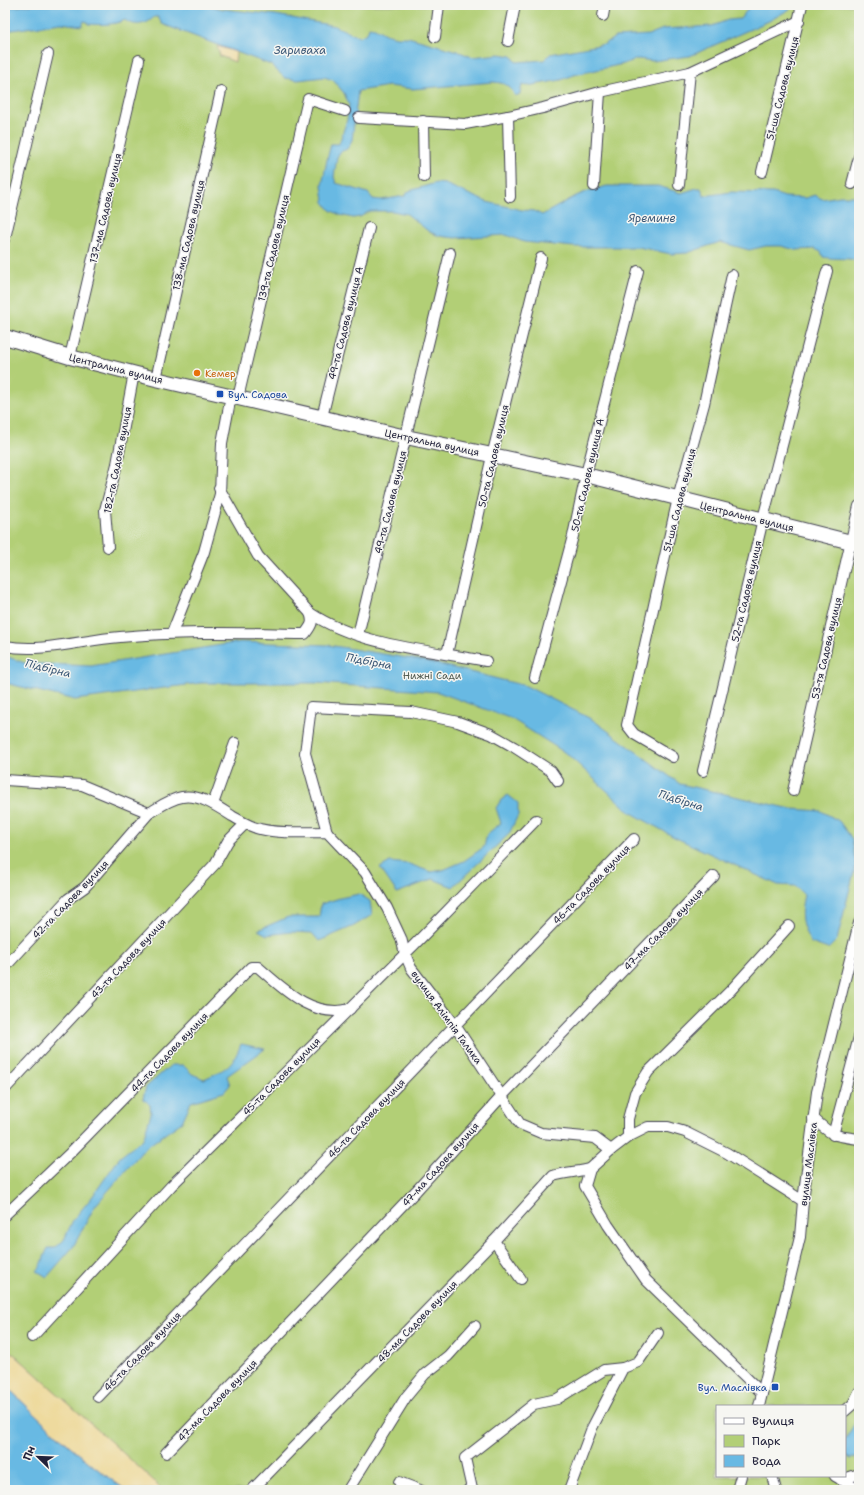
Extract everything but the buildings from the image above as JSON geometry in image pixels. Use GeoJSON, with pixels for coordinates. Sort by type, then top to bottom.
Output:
{"type":"FeatureCollection","features":[{"type":"Feature","properties":{"kind":"street"},"geometry":{"type":"LineString","coordinates":[[435,37],[439,5]]}},
{"type":"Feature","properties":{"kind":"street"},"geometry":{"type":"LineString","coordinates":[[508,41],[515,5]]}},
{"type":"Feature","properties":{"kind":"street"},"geometry":{"type":"LineString","coordinates":[[603,16],[605,5]]}},
{"type":"Feature","properties":{"kind":"street","name":"51-ша Садова вулиця"},"geometry":{"type":"LineString","coordinates":[[762,172],[802,5]]}},
{"type":"Feature","properties":{"kind":"street"},"geometry":{"type":"LineString","coordinates":[[359,118],[465,124],[508,116],[600,92],[690,72],[799,21]]}},
{"type":"Feature","properties":{"kind":"street"},"geometry":{"type":"LineString","coordinates":[[5,238],[48,54]]}},
{"type":"Feature","properties":{"kind":"street","name":"137-ма Садова вулиця"},"geometry":{"type":"LineString","coordinates":[[70,357],[140,60]]}},
{"type":"Feature","properties":{"kind":"street"},"geometry":{"type":"LineString","coordinates":[[679,185],[690,72]]}},
{"type":"Feature","properties":{"kind":"street","name":"138-ма Садова вулиця"},"geometry":{"type":"LineString","coordinates":[[156,379],[221,91]]}},
{"type":"Feature","properties":{"kind":"street"},"geometry":{"type":"LineString","coordinates":[[594,186],[600,92]]}},
{"type":"Feature","properties":{"kind":"street","name":"139-та Садова вулиця"},"geometry":{"type":"LineString","coordinates":[[172,633],[204,552],[220,494],[219,488],[222,443],[308,99],[345,112]]}},
{"type":"Feature","properties":{"kind":"street"},"geometry":{"type":"LineString","coordinates":[[508,116],[510,198]]}},
{"type":"Feature","properties":{"kind":"street"},"geometry":{"type":"LineString","coordinates":[[423,121],[424,177]]}},
{"type":"Feature","properties":{"kind":"street"},"geometry":{"type":"LineString","coordinates":[[852,184],[859,157]]}},
{"type":"Feature","properties":{"kind":"street","name":"49-та Садова вулиця А"},"geometry":{"type":"LineString","coordinates":[[322,417],[369,228]]}},
{"type":"Feature","properties":{"kind":"street","name":"49-та Садова вулиця"},"geometry":{"type":"LineString","coordinates":[[358,635],[450,253]]}},
{"type":"Feature","properties":{"kind":"street","name":"50-та Садова вулиця"},"geometry":{"type":"LineString","coordinates":[[447,654],[492,456],[541,258]]}},
{"type":"Feature","properties":{"kind":"street","name":"50-та Садова вулиця А"},"geometry":{"type":"LineString","coordinates":[[535,678],[573,536],[586,475],[638,271]]}},
{"type":"Feature","properties":{"kind":"street","name":"52-га Садова вулиця"},"geometry":{"type":"LineString","coordinates":[[703,771],[763,520],[826,272]]}},
{"type":"Feature","properties":{"kind":"street","name":"51-ша Садова вулиця"},"geometry":{"type":"LineString","coordinates":[[674,757],[634,734],[627,725],[678,498],[704,404],[732,275]]}},
{"type":"Feature","properties":{"kind":"street","name":"Центральна вулиця"},"geometry":{"type":"LineString","coordinates":[[5,337],[70,357],[156,379],[406,437],[586,475],[855,543]]}},
{"type":"Feature","properties":{"kind":"street","name":"182-га Садова вулиця"},"geometry":{"type":"LineString","coordinates":[[108,547],[105,510],[117,464],[134,373]]}},
{"type":"Feature","properties":{"kind":"street"},"geometry":{"type":"LineString","coordinates":[[219,488],[258,556],[313,615],[332,627],[358,635],[404,647],[486,661]]}},
{"type":"Feature","properties":{"kind":"street","name":"53-тя Садова вулиця"},"geometry":{"type":"LineString","coordinates":[[793,791],[855,543],[859,506]]}},
{"type":"Feature","properties":{"kind":"street"},"geometry":{"type":"LineString","coordinates":[[5,646],[32,649],[118,637],[172,633],[305,634],[312,626],[313,615]]}},
{"type":"Feature","properties":{"kind":"street"},"geometry":{"type":"LineString","coordinates":[[5,780],[82,785],[149,813],[167,802],[182,797],[199,799],[212,804],[245,824],[260,829],[281,832],[327,832],[305,752],[311,707],[411,712],[458,722],[491,734],[514,747],[551,771],[558,781]]}},
{"type":"Feature","properties":{"kind":"street"},"geometry":{"type":"LineString","coordinates":[[212,804],[235,743]]}},
{"type":"Feature","properties":{"kind":"street","name":"42-га Садова вулиця"},"geometry":{"type":"LineString","coordinates":[[5,967],[68,899],[85,887],[149,813]]}},
{"type":"Feature","properties":{"kind":"street","name":"45-та Садова вулиця"},"geometry":{"type":"LineString","coordinates":[[32,1337],[171,1186],[405,954],[536,820]]}},
{"type":"Feature","properties":{"kind":"street","name":"43-тя Садова вулиця"},"geometry":{"type":"LineString","coordinates":[[5,1089],[215,864],[228,841],[245,824]]}},
{"type":"Feature","properties":{"kind":"street","name":"вулиця Алімпія Галика"},"geometry":{"type":"LineString","coordinates":[[327,832],[365,872],[387,908],[401,938],[405,954],[411,968],[455,1025],[520,1124],[541,1133],[595,1138],[611,1150]]}},
{"type":"Feature","properties":{"kind":"street","name":"46-та Садова вулиця"},"geometry":{"type":"LineString","coordinates":[[98,1396],[634,839]]}},
{"type":"Feature","properties":{"kind":"street","name":"47-ма Садова вулиця"},"geometry":{"type":"LineString","coordinates":[[166,1454],[416,1191],[502,1096],[714,876]]}},
{"type":"Feature","properties":{"kind":"street","name":"вулиця Маслівка"},"geometry":{"type":"LineString","coordinates":[[759,1405],[800,1237],[803,1201],[817,1092],[859,923]]}},
{"type":"Feature","properties":{"kind":"street"},"geometry":{"type":"LineString","coordinates":[[628,1137],[628,1119],[635,1093],[648,1072],[730,991],[789,926]]}},
{"type":"Feature","properties":{"kind":"street","name":"44-та Садова вулиця"},"geometry":{"type":"LineString","coordinates":[[5,1215],[70,1153],[251,967],[258,967],[295,998],[312,1007],[342,1011],[350,1009]]}},
{"type":"Feature","properties":{"kind":"street"},"geometry":{"type":"LineString","coordinates":[[833,1135],[859,1037]]}},
{"type":"Feature","properties":{"kind":"street"},"geometry":{"type":"LineString","coordinates":[[813,1118],[833,1135],[859,1139]]}},
{"type":"Feature","properties":{"kind":"street"},"geometry":{"type":"LineString","coordinates":[[765,1405],[762,1393],[646,1280],[608,1225],[586,1186],[590,1168],[628,1137],[648,1127],[668,1127],[686,1132],[727,1153],[803,1201]]}},
{"type":"Feature","properties":{"kind":"street","name":"48-ма Садова вулиця"},"geometry":{"type":"LineString","coordinates":[[252,1490],[494,1241],[553,1176],[590,1168]]}},
{"type":"Feature","properties":{"kind":"street"},"geometry":{"type":"LineString","coordinates":[[494,1241],[521,1279]]}},
{"type":"Feature","properties":{"kind":"street"},"geometry":{"type":"LineString","coordinates":[[348,1490],[406,1397],[425,1374],[448,1356],[474,1326]]}},
{"type":"Feature","properties":{"kind":"street"},"geometry":{"type":"LineString","coordinates":[[474,1490],[465,1458],[534,1404],[557,1399],[604,1370],[623,1368],[638,1362],[658,1333]]}},
{"type":"Feature","properties":{"kind":"street"},"geometry":{"type":"LineString","coordinates":[[569,1490],[592,1428],[623,1368]]}},
{"type":"Feature","properties":{"kind":"street"},"geometry":{"type":"LineString","coordinates":[[846,1410],[853,1404],[859,1392]]}},
{"type":"Feature","properties":{"kind":"street"},"geometry":{"type":"LineString","coordinates":[[846,1476],[859,1474]]}},
{"type":"Feature","properties":{"kind":"street"},"geometry":{"type":"LineString","coordinates":[[737,1490],[741,1477]]}},
{"type":"Feature","properties":{"kind":"street"},"geometry":{"type":"LineString","coordinates":[[772,1477],[776,1490]]}},
{"type":"Feature","properties":{"kind":"street"},"geometry":{"type":"LineString","coordinates":[[838,1478],[859,1490]]}},
{"type":"Feature","properties":{"kind":"street"},"geometry":{"type":"LineString","coordinates":[[399,1482],[420,1490]]}},
{"type":"Feature","properties":{"kind":"green space","name":"Нижні Сади"},"geometry":{"type":"Polygon","coordinates":[[[5,5],[859,5],[859,1490],[163,1490],[5,1346],[5,5]]]}},
{"type":"Feature","properties":{"kind":"sand"},"geometry":{"type":"Polygon","coordinates":[[[217,46],[236,52],[235,62],[220,56],[217,46]]]}},
{"type":"Feature","properties":{"kind":"sand"},"geometry":{"type":"Polygon","coordinates":[[[5,1346],[163,1490],[126,1490],[96,1469],[45,1424],[5,1385],[5,1346]]]}},
{"type":"Feature","properties":{"kind":"water"},"geometry":{"type":"Polygon","coordinates":[[[5,5],[10,5],[11,7],[23,5],[207,5],[223,9],[276,15],[335,26],[359,37],[367,33],[369,27],[375,28],[385,34],[397,37],[408,37],[457,51],[472,57],[500,54],[512,56],[516,62],[544,60],[550,54],[605,44],[615,37],[648,35],[663,29],[712,26],[728,20],[740,19],[751,5],[792,5],[790,9],[769,21],[690,56],[653,61],[638,59],[623,64],[574,75],[561,80],[527,86],[522,85],[520,94],[515,96],[507,85],[493,82],[413,89],[389,86],[358,91],[352,140],[347,149],[340,152],[337,157],[334,177],[336,183],[368,193],[373,199],[381,200],[405,196],[409,191],[436,183],[445,184],[487,202],[522,210],[534,211],[542,215],[576,196],[607,186],[658,186],[681,193],[701,188],[704,196],[731,192],[773,193],[785,197],[805,198],[815,195],[822,199],[840,196],[859,196],[859,261],[823,257],[821,252],[815,249],[796,250],[781,246],[766,246],[749,250],[720,242],[687,253],[671,254],[638,247],[574,247],[524,242],[506,235],[455,238],[439,236],[428,231],[407,214],[393,211],[370,211],[360,217],[353,218],[340,215],[330,210],[324,202],[322,185],[331,144],[339,144],[347,120],[349,105],[344,93],[333,80],[324,77],[298,80],[285,78],[271,65],[162,24],[158,17],[154,17],[148,22],[140,24],[132,24],[125,20],[112,24],[88,24],[88,22],[84,21],[82,26],[61,23],[5,31],[5,5]]]}},
{"type":"Feature","properties":{"kind":"water","name":"Підбірна"},"geometry":{"type":"Polygon","coordinates":[[[240,642],[328,645],[426,661],[526,686],[593,720],[680,784],[792,809],[821,811],[839,821],[852,839],[856,864],[837,940],[828,949],[811,943],[805,931],[801,915],[804,895],[795,886],[778,885],[674,837],[630,812],[567,754],[512,719],[438,692],[316,683],[201,683],[75,700],[5,683],[5,656],[25,663],[91,666],[240,642]]]}},
{"type":"Feature","properties":{"kind":"water"},"geometry":{"type":"Polygon","coordinates":[[[508,795],[518,803],[518,815],[509,834],[453,887],[433,879],[397,893],[380,868],[390,862],[409,864],[431,872],[443,870],[464,861],[484,847],[487,834],[501,823],[496,808],[501,800],[508,795]]]}},
{"type":"Feature","properties":{"kind":"water"},"geometry":{"type":"Polygon","coordinates":[[[359,894],[370,901],[372,915],[354,926],[319,941],[312,933],[291,932],[267,935],[258,930],[288,917],[319,917],[321,904],[359,894]]]}},
{"type":"Feature","properties":{"kind":"water"},"geometry":{"type":"Polygon","coordinates":[[[241,1044],[265,1049],[227,1076],[230,1085],[224,1092],[191,1102],[182,1122],[145,1148],[95,1206],[73,1247],[47,1277],[37,1271],[48,1248],[55,1248],[64,1240],[73,1220],[92,1197],[120,1157],[143,1139],[151,1114],[150,1105],[143,1098],[146,1087],[171,1065],[183,1065],[192,1074],[204,1079],[218,1073],[235,1058],[241,1044]]]}},
{"type":"Feature","properties":{"kind":"water"},"geometry":{"type":"Polygon","coordinates":[[[5,1385],[48,1427],[94,1466],[126,1490],[5,1490],[5,1385]]]}},
{"type":"Feature","properties":{"kind":"water"},"geometry":{"type":"Polygon","coordinates":[[[859,1419],[859,1457],[850,1459],[846,1457],[846,1438],[859,1419]]]}},
{"type":"Feature","properties":{"kind":"place","name":"Кемер"},"geometry":{"type":"Point","coordinates":[197,373]}},
{"type":"Feature","properties":{"kind":"place","name":"Вул. Садова"},"geometry":{"type":"Point","coordinates":[220,394]}},
{"type":"Feature","properties":{"kind":"place","name":"Вул. Маслівка"},"geometry":{"type":"Point","coordinates":[775,1387]}},
{"type":"Feature","properties":{"kind":"water label","name":"Зариваха"},"geometry":{"type":"Point","coordinates":[300,50]}},
{"type":"Feature","properties":{"kind":"water label","name":"Яремине"},"geometry":{"type":"Point","coordinates":[652,218]}}]}
